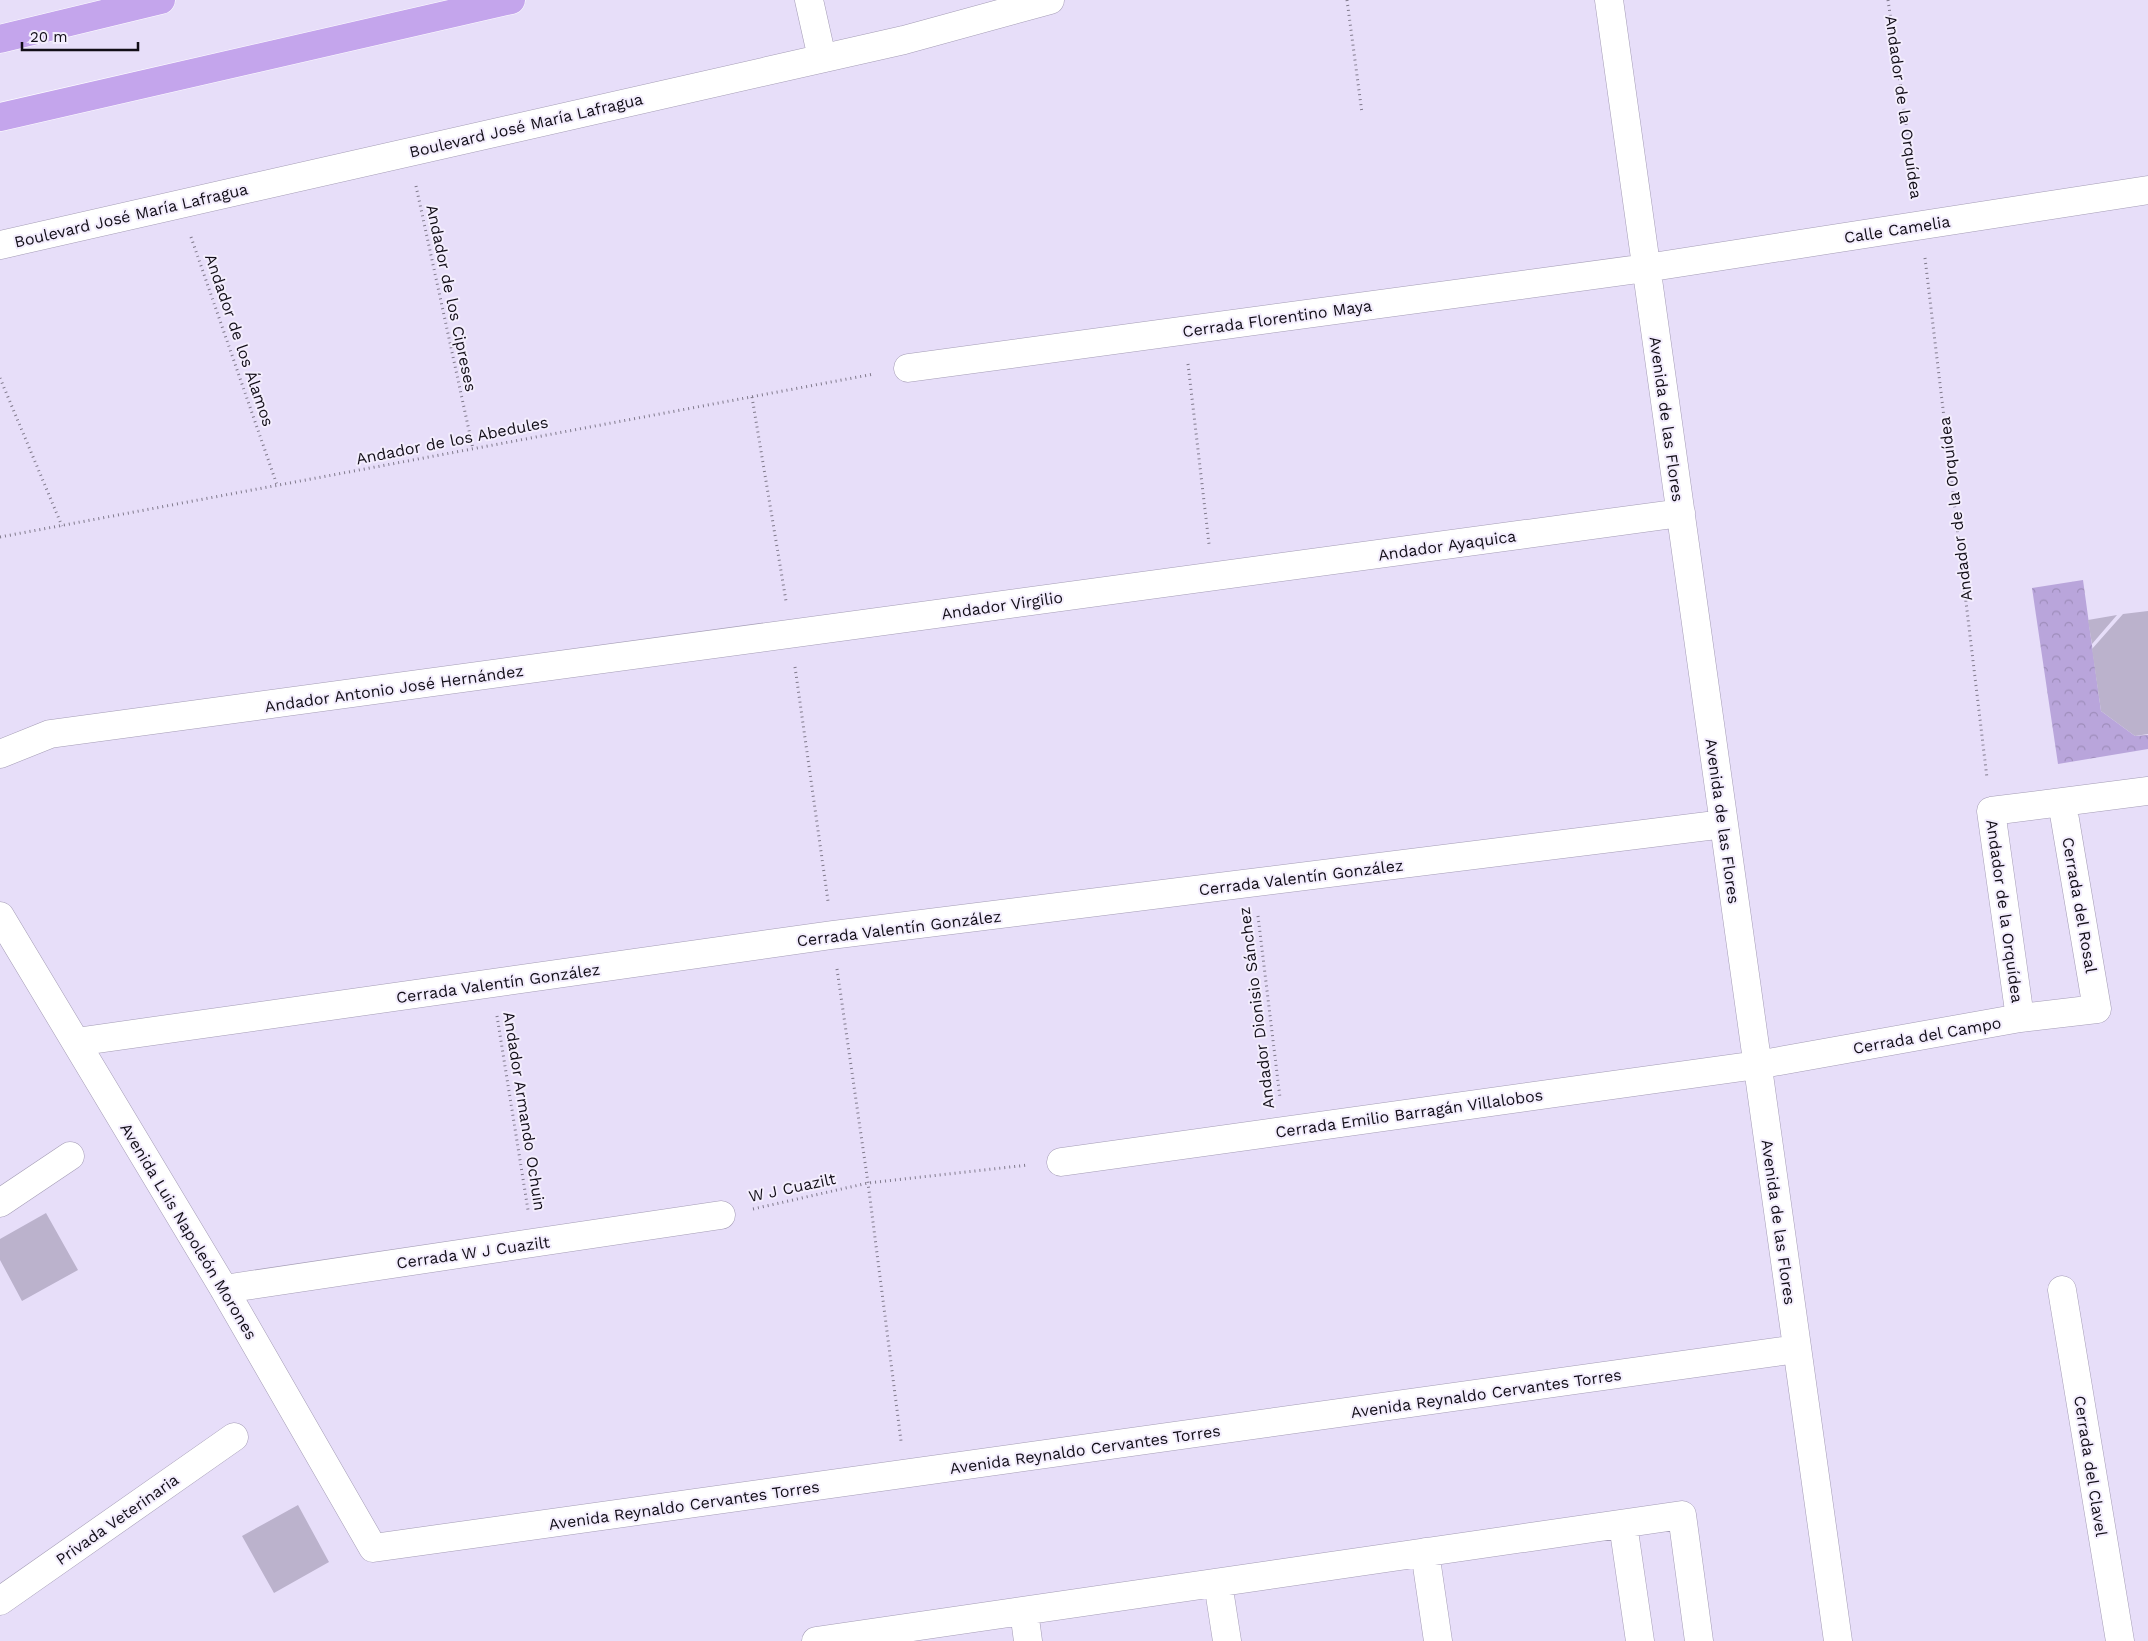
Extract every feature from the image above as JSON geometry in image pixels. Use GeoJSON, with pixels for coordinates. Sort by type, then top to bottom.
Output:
{"type":"FeatureCollection","features":[{"type":"Feature","properties":{"kind":"main road"},"geometry":{"type":"LineString","coordinates":[[0,39],[161,0]]}},
{"type":"Feature","properties":{"kind":"main road"},"geometry":{"type":"LineString","coordinates":[[0,117],[511,0]]}},
{"type":"Feature","properties":{"kind":"street"},"geometry":{"type":"LineString","coordinates":[[809,0],[822,58]]}},
{"type":"Feature","properties":{"kind":"street","name":"Boulevard José María Lafragua"},"geometry":{"type":"LineString","coordinates":[[0,245],[904,40],[1050,0]]}},
{"type":"Feature","properties":{"kind":"street","name":"Avenida de las Flores"},"geometry":{"type":"LineString","coordinates":[[1609,0],[1838,1641]]}},
{"type":"Feature","properties":{"kind":"street","name":"Calle Camelia"},"geometry":{"type":"LineString","coordinates":[[1646,268],[2148,190]]}},
{"type":"Feature","properties":{"kind":"street","name":"Cerrada Florentino Maya"},"geometry":{"type":"LineString","coordinates":[[908,368],[1646,268]]}},
{"type":"Feature","properties":{"kind":"street","name":"Andador Ayaquica"},"geometry":{"type":"LineString","coordinates":[[1213,577],[1680,513]]}},
{"type":"Feature","properties":{"kind":"street","name":"Andador Virgilio"},"geometry":{"type":"LineString","coordinates":[[791,634],[1213,577]]}},
{"type":"Feature","properties":{"kind":"street","name":"Andador Antonio José Hernández"},"geometry":{"type":"LineString","coordinates":[[0,754],[50,734],[791,634]]}},
{"type":"Feature","properties":{"kind":"street"},"geometry":{"type":"LineString","coordinates":[[1991,811],[2148,791]]}},
{"type":"Feature","properties":{"kind":"street","name":"Cerrada del Rosal"},"geometry":{"type":"LineString","coordinates":[[2062,802],[2097,1008]]}},
{"type":"Feature","properties":{"kind":"street","name":"Andador de la Orquídea"},"geometry":{"type":"LineString","coordinates":[[1991,811],[2020,1018]]}},
{"type":"Feature","properties":{"kind":"street","name":"Cerrada Valentín González"},"geometry":{"type":"LineString","coordinates":[[76,1042],[832,936],[1724,824]]}},
{"type":"Feature","properties":{"kind":"street","name":"Avenida Luis Napoleón Morones"},"geometry":{"type":"LineString","coordinates":[[0,916],[224,1289],[373,1548]]}},
{"type":"Feature","properties":{"kind":"street","name":"Cerrada del Campo"},"geometry":{"type":"LineString","coordinates":[[1757,1064],[1962,1030],[2020,1018],[2097,1008]]}},
{"type":"Feature","properties":{"kind":"street","name":"Cerrada Emilio Barragán Villalobos"},"geometry":{"type":"LineString","coordinates":[[1061,1162],[1757,1064]]}},
{"type":"Feature","properties":{"kind":"street"},"geometry":{"type":"LineString","coordinates":[[0,1203],[70,1156]]}},
{"type":"Feature","properties":{"kind":"street","name":"Cerrada W J Cuazilt"},"geometry":{"type":"LineString","coordinates":[[224,1289],[722,1216]]}},
{"type":"Feature","properties":{"kind":"street","name":"Cerrada del Clavel"},"geometry":{"type":"LineString","coordinates":[[2062,1290],[2120,1641]]}},
{"type":"Feature","properties":{"kind":"street","name":"Avenida Reynaldo Cervantes Torres"},"geometry":{"type":"LineString","coordinates":[[373,1548],[1797,1349]]}},
{"type":"Feature","properties":{"kind":"street","name":"Privada Veterinaria"},"geometry":{"type":"LineString","coordinates":[[0,1600],[234,1437]]}},
{"type":"Feature","properties":{"kind":"street"},"geometry":{"type":"LineString","coordinates":[[819,1641],[1682,1515],[1699,1641]]}},
{"type":"Feature","properties":{"kind":"street"},"geometry":{"type":"LineString","coordinates":[[1623,1524],[1640,1641]]}},
{"type":"Feature","properties":{"kind":"street"},"geometry":{"type":"LineString","coordinates":[[1425,1552],[1438,1641]]}},
{"type":"Feature","properties":{"kind":"street"},"geometry":{"type":"LineString","coordinates":[[1218,1583],[1227,1641]]}},
{"type":"Feature","properties":{"kind":"street"},"geometry":{"type":"LineString","coordinates":[[1024,1611],[1028,1641]]}},
{"type":"Feature","properties":{"kind":"path"},"geometry":{"type":"LineString","coordinates":[[1347,0],[1362,114]]}},
{"type":"Feature","properties":{"kind":"path","name":"Andador de la Orquídea"},"geometry":{"type":"LineString","coordinates":[[1888,0],[1921,225],[1991,811]]}},
{"type":"Feature","properties":{"kind":"path","name":"Andador de los Cipreses"},"geometry":{"type":"LineString","coordinates":[[408,151],[472,449]]}},
{"type":"Feature","properties":{"kind":"path","name":"Andador de los Álamos"},"geometry":{"type":"LineString","coordinates":[[180,203],[277,485]]}},
{"type":"Feature","properties":{"kind":"path"},"geometry":{"type":"LineString","coordinates":[[1184,330],[1213,577]]}},
{"type":"Feature","properties":{"kind":"path","name":"Andador de los Abedules"},"geometry":{"type":"LineString","coordinates":[[0,537],[908,368]]}},
{"type":"Feature","properties":{"kind":"path"},"geometry":{"type":"LineString","coordinates":[[0,378],[62,526]]}},
{"type":"Feature","properties":{"kind":"path","name":"Andador Dionisio Sánchez"},"geometry":{"type":"LineString","coordinates":[[1254,883],[1284,1131]]}},
{"type":"Feature","properties":{"kind":"path","name":"Andador Armando Ochuin"},"geometry":{"type":"LineString","coordinates":[[491,984],[534,1243]]}},
{"type":"Feature","properties":{"kind":"path","name":"W J Cuazilt"},"geometry":{"type":"LineString","coordinates":[[722,1216],[868,1183],[1061,1162]]}},
{"type":"Feature","properties":{"kind":"green space"},"geometry":{"type":"Polygon","coordinates":[[[2083,580],[2101,711],[2135,736],[2148,735],[2148,749],[2058,764],[2032,588],[2083,580]]]}},
{"type":"Feature","properties":{"kind":"building"},"geometry":{"type":"Polygon","coordinates":[[[2148,611],[2148,734],[2135,736],[2101,711],[2092,649],[2123,614],[2148,611]]]}},
{"type":"Feature","properties":{"kind":"building"},"geometry":{"type":"Polygon","coordinates":[[[2117,615],[2092,644],[2088,620],[2117,615]]]}},
{"type":"Feature","properties":{"kind":"building"},"geometry":{"type":"Polygon","coordinates":[[[46,1213],[78,1270],[22,1301],[0,1260],[0,1239],[46,1213]]]}},
{"type":"Feature","properties":{"kind":"building"},"geometry":{"type":"Polygon","coordinates":[[[298,1505],[329,1562],[274,1593],[242,1536],[298,1505]]]}}]}
